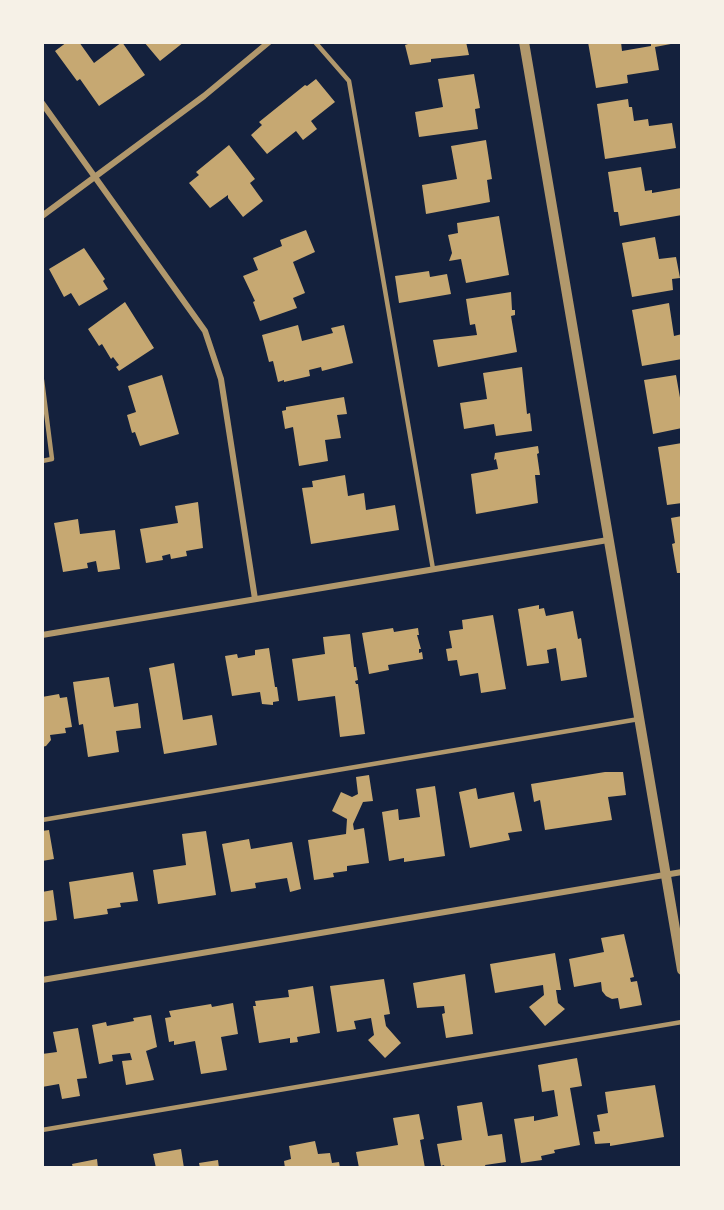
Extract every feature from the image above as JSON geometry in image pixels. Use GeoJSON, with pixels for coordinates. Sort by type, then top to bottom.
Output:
{"type":"FeatureCollection","features":[{"type":"Feature","properties":{"kind":"street"},"geometry":{"type":"LineString","coordinates":[[42,216],[204,96],[269,42]]}},
{"type":"Feature","properties":{"kind":"street"},"geometry":{"type":"LineString","coordinates":[[524,42],[682,970]]}},
{"type":"Feature","properties":{"kind":"street"},"geometry":{"type":"LineString","coordinates":[[42,103],[205,331],[221,379],[255,599]]}},
{"type":"Feature","properties":{"kind":"street"},"geometry":{"type":"LineString","coordinates":[[42,635],[608,540]]}},
{"type":"Feature","properties":{"kind":"street"},"geometry":{"type":"LineString","coordinates":[[42,980],[682,872]]}},
{"type":"Feature","properties":{"kind":"lane"},"geometry":{"type":"LineString","coordinates":[[315,42],[349,81],[434,569]]}},
{"type":"Feature","properties":{"kind":"lane"},"geometry":{"type":"LineString","coordinates":[[42,380],[52,459],[42,461]]}},
{"type":"Feature","properties":{"kind":"lane"},"geometry":{"type":"LineString","coordinates":[[42,820],[639,719]]}},
{"type":"Feature","properties":{"kind":"lane"},"geometry":{"type":"LineString","coordinates":[[42,1130],[682,1022]]}},
{"type":"Feature","properties":{"kind":"building"},"geometry":{"type":"Polygon","coordinates":[[[67,42],[79,42],[94,63],[122,42],[145,75],[99,106],[80,79],[77,81],[55,51],[67,42]]]}},
{"type":"Feature","properties":{"kind":"building"},"geometry":{"type":"Polygon","coordinates":[[[144,42],[184,42],[160,61],[144,42]]]}},
{"type":"Feature","properties":{"kind":"building"},"geometry":{"type":"Polygon","coordinates":[[[408,42],[466,42],[469,55],[431,59],[431,62],[410,65],[405,45],[408,42]]]}},
{"type":"Feature","properties":{"kind":"building"},"geometry":{"type":"Polygon","coordinates":[[[588,42],[621,42],[622,51],[651,46],[651,42],[676,43],[655,47],[659,70],[627,75],[628,83],[596,88],[588,42]]]}},
{"type":"Feature","properties":{"kind":"building"},"geometry":{"type":"Polygon","coordinates":[[[474,74],[480,108],[475,109],[478,129],[419,137],[415,112],[443,107],[438,79],[474,74]]]}},
{"type":"Feature","properties":{"kind":"building"},"geometry":{"type":"Polygon","coordinates":[[[316,79],[335,102],[311,121],[317,129],[303,140],[296,131],[267,154],[251,135],[262,125],[259,122],[305,85],[307,86],[316,79]]]}},
{"type":"Feature","properties":{"kind":"building"},"geometry":{"type":"Polygon","coordinates":[[[628,99],[634,121],[648,119],[649,126],[672,123],[676,148],[605,159],[597,104],[628,99]]]}},
{"type":"Feature","properties":{"kind":"building"},"geometry":{"type":"Polygon","coordinates":[[[486,140],[492,179],[487,180],[490,202],[426,214],[422,185],[457,179],[451,146],[486,140]]]}},
{"type":"Feature","properties":{"kind":"building"},"geometry":{"type":"Polygon","coordinates":[[[229,145],[255,179],[250,183],[263,201],[243,217],[228,195],[210,208],[189,183],[199,175],[196,172],[229,145]]]}},
{"type":"Feature","properties":{"kind":"building"},"geometry":{"type":"Polygon","coordinates":[[[641,167],[645,191],[652,190],[652,193],[681,188],[682,215],[620,226],[618,212],[614,212],[608,172],[641,167]]]}},
{"type":"Feature","properties":{"kind":"building"},"geometry":{"type":"Polygon","coordinates":[[[499,216],[509,275],[466,283],[461,259],[449,261],[452,253],[448,235],[458,233],[457,223],[499,216]]]}},
{"type":"Feature","properties":{"kind":"building"},"geometry":{"type":"Polygon","coordinates":[[[306,230],[315,252],[293,262],[305,293],[293,298],[297,308],[260,321],[253,302],[255,301],[243,276],[258,270],[253,258],[282,246],[280,240],[306,230]]]}},
{"type":"Feature","properties":{"kind":"building"},"geometry":{"type":"Polygon","coordinates":[[[655,237],[659,259],[676,257],[680,278],[672,279],[673,290],[632,297],[622,243],[655,237]]]}},
{"type":"Feature","properties":{"kind":"building"},"geometry":{"type":"Polygon","coordinates":[[[84,248],[105,279],[103,281],[108,289],[79,306],[71,293],[64,297],[49,269],[84,248]]]}},
{"type":"Feature","properties":{"kind":"building"},"geometry":{"type":"Polygon","coordinates":[[[429,271],[430,277],[447,274],[451,294],[399,303],[395,276],[429,271]]]}},
{"type":"Feature","properties":{"kind":"building"},"geometry":{"type":"Polygon","coordinates":[[[511,292],[512,310],[515,310],[515,315],[511,316],[517,352],[438,367],[433,340],[477,335],[475,324],[470,325],[466,299],[511,292]]]}},
{"type":"Feature","properties":{"kind":"building"},"geometry":{"type":"Polygon","coordinates":[[[125,302],[154,348],[119,371],[116,367],[119,365],[113,357],[111,359],[102,344],[99,346],[88,329],[125,302]]]}},
{"type":"Feature","properties":{"kind":"building"},"geometry":{"type":"Polygon","coordinates":[[[669,303],[674,336],[682,334],[682,359],[642,366],[632,310],[669,303]]]}},
{"type":"Feature","properties":{"kind":"building"},"geometry":{"type":"Polygon","coordinates":[[[298,325],[302,341],[333,333],[331,328],[344,325],[353,363],[322,371],[321,367],[309,370],[310,376],[278,382],[273,361],[269,362],[262,335],[298,325]]]}},
{"type":"Feature","properties":{"kind":"building"},"geometry":{"type":"Polygon","coordinates":[[[522,367],[527,414],[530,413],[532,431],[496,436],[494,424],[464,429],[460,403],[487,399],[483,373],[522,367]]]}},
{"type":"Feature","properties":{"kind":"building"},"geometry":{"type":"Polygon","coordinates":[[[162,375],[179,434],[140,446],[135,432],[132,433],[127,415],[136,412],[128,386],[162,375]]]}},
{"type":"Feature","properties":{"kind":"building"},"geometry":{"type":"Polygon","coordinates":[[[676,375],[682,409],[682,428],[653,434],[644,380],[676,375]]]}},
{"type":"Feature","properties":{"kind":"building"},"geometry":{"type":"Polygon","coordinates":[[[344,397],[347,414],[337,415],[341,438],[325,440],[328,461],[299,466],[293,427],[285,429],[282,411],[286,410],[286,407],[344,397]]]}},
{"type":"Feature","properties":{"kind":"building"},"geometry":{"type":"Polygon","coordinates":[[[682,443],[682,503],[667,505],[658,447],[682,443]]]}},
{"type":"Feature","properties":{"kind":"building"},"geometry":{"type":"Polygon","coordinates":[[[538,446],[540,475],[535,475],[538,503],[476,514],[471,474],[498,469],[496,459],[494,460],[495,453],[538,446]]]}},
{"type":"Feature","properties":{"kind":"building"},"geometry":{"type":"Polygon","coordinates":[[[345,475],[348,496],[364,493],[366,510],[395,505],[399,530],[311,544],[302,488],[313,487],[312,481],[345,475]]]}},
{"type":"Feature","properties":{"kind":"building"},"geometry":{"type":"Polygon","coordinates":[[[198,502],[203,548],[186,551],[187,556],[171,559],[170,554],[162,556],[163,560],[146,563],[140,529],[178,523],[175,506],[198,502]]]}},
{"type":"Feature","properties":{"kind":"building"},"geometry":{"type":"Polygon","coordinates":[[[682,516],[682,573],[677,573],[672,544],[675,543],[671,518],[682,516]]]}},
{"type":"Feature","properties":{"kind":"building"},"geometry":{"type":"Polygon","coordinates":[[[78,519],[80,534],[115,530],[120,569],[98,572],[96,561],[87,563],[88,568],[63,572],[54,523],[78,519]]]}},
{"type":"Feature","properties":{"kind":"building"},"geometry":{"type":"Polygon","coordinates":[[[539,605],[539,609],[544,608],[546,616],[573,611],[578,639],[581,638],[587,677],[561,681],[556,648],[547,650],[549,663],[527,666],[518,609],[539,605]]]}},
{"type":"Feature","properties":{"kind":"building"},"geometry":{"type":"Polygon","coordinates":[[[493,615],[506,689],[481,693],[478,673],[460,676],[457,660],[448,661],[446,649],[452,648],[449,631],[463,629],[462,620],[493,615]]]}},
{"type":"Feature","properties":{"kind":"building"},"geometry":{"type":"Polygon","coordinates":[[[393,628],[394,632],[418,628],[419,635],[417,635],[421,649],[419,653],[422,652],[423,659],[388,665],[389,670],[369,674],[362,633],[393,628]]]}},
{"type":"Feature","properties":{"kind":"building"},"geometry":{"type":"Polygon","coordinates":[[[350,634],[358,680],[355,681],[358,684],[365,734],[340,737],[335,696],[298,701],[292,659],[325,654],[323,637],[350,634]]]}},
{"type":"Feature","properties":{"kind":"building"},"geometry":{"type":"Polygon","coordinates":[[[269,648],[279,701],[273,702],[273,705],[262,704],[260,692],[232,696],[225,656],[237,654],[238,658],[255,655],[255,650],[269,648]]]}},
{"type":"Feature","properties":{"kind":"building"},"geometry":{"type":"Polygon","coordinates":[[[174,663],[183,720],[212,715],[217,745],[164,754],[149,668],[174,663]]]}},
{"type":"Feature","properties":{"kind":"building"},"geometry":{"type":"Polygon","coordinates":[[[109,677],[114,707],[138,703],[141,728],[116,731],[119,752],[88,757],[83,724],[79,725],[73,682],[109,677]]]}},
{"type":"Feature","properties":{"kind":"building"},"geometry":{"type":"Polygon","coordinates":[[[59,694],[60,698],[67,697],[72,727],[65,728],[66,733],[50,735],[51,740],[42,747],[42,697],[59,694]]]}},
{"type":"Feature","properties":{"kind":"building"},"geometry":{"type":"Polygon","coordinates":[[[605,772],[623,772],[626,795],[608,797],[612,820],[545,830],[540,800],[534,802],[531,784],[605,772]]]}},
{"type":"Feature","properties":{"kind":"building"},"geometry":{"type":"Polygon","coordinates":[[[369,775],[373,801],[363,802],[353,824],[354,830],[364,828],[369,863],[347,866],[347,871],[333,873],[334,877],[314,880],[308,840],[346,834],[347,819],[332,811],[341,792],[352,797],[358,794],[356,777],[369,775]]]}},
{"type":"Feature","properties":{"kind":"building"},"geometry":{"type":"Polygon","coordinates":[[[435,786],[445,856],[404,862],[404,858],[389,861],[382,812],[398,809],[399,820],[420,817],[416,789],[435,786]]]}},
{"type":"Feature","properties":{"kind":"building"},"geometry":{"type":"Polygon","coordinates":[[[476,788],[478,799],[514,792],[522,831],[508,833],[510,840],[470,848],[459,792],[476,788]]]}},
{"type":"Feature","properties":{"kind":"building"},"geometry":{"type":"Polygon","coordinates":[[[49,830],[54,859],[42,861],[42,831],[49,830]]]}},
{"type":"Feature","properties":{"kind":"building"},"geometry":{"type":"Polygon","coordinates":[[[206,831],[216,895],[158,904],[153,870],[186,865],[182,834],[206,831]]]}},
{"type":"Feature","properties":{"kind":"building"},"geometry":{"type":"Polygon","coordinates":[[[249,839],[251,849],[292,842],[301,889],[290,892],[287,878],[255,883],[256,888],[231,892],[222,844],[249,839]]]}},
{"type":"Feature","properties":{"kind":"building"},"geometry":{"type":"Polygon","coordinates":[[[133,872],[138,901],[120,903],[121,907],[107,909],[108,914],[74,919],[69,882],[133,872]]]}},
{"type":"Feature","properties":{"kind":"building"},"geometry":{"type":"Polygon","coordinates":[[[53,890],[57,920],[42,922],[42,892],[53,890]]]}},
{"type":"Feature","properties":{"kind":"building"},"geometry":{"type":"Polygon","coordinates":[[[624,934],[634,977],[630,978],[631,982],[637,981],[642,1005],[620,1009],[618,998],[612,999],[606,996],[602,991],[601,982],[574,987],[569,959],[604,952],[601,938],[624,934]]]}},
{"type":"Feature","properties":{"kind":"building"},"geometry":{"type":"Polygon","coordinates":[[[555,953],[561,990],[556,990],[558,1003],[565,1009],[545,1026],[529,1007],[544,995],[543,985],[495,993],[490,964],[555,953]]]}},
{"type":"Feature","properties":{"kind":"building"},"geometry":{"type":"Polygon","coordinates":[[[465,974],[473,1034],[446,1038],[442,1014],[445,1013],[444,1006],[417,1008],[413,983],[465,974]]]}},
{"type":"Feature","properties":{"kind":"building"},"geometry":{"type":"Polygon","coordinates":[[[384,979],[390,1014],[384,1015],[386,1026],[401,1043],[385,1058],[368,1040],[374,1035],[371,1018],[354,1021],[356,1029],[337,1032],[330,986],[384,979]]]}},
{"type":"Feature","properties":{"kind":"building"},"geometry":{"type":"Polygon","coordinates":[[[313,986],[320,1033],[297,1037],[298,1042],[290,1043],[290,1038],[259,1043],[253,1006],[256,1006],[255,1001],[289,997],[288,990],[313,986]]]}},
{"type":"Feature","properties":{"kind":"building"},"geometry":{"type":"Polygon","coordinates":[[[233,1003],[238,1034],[221,1037],[227,1070],[201,1074],[195,1041],[174,1045],[174,1041],[169,1042],[165,1018],[171,1017],[169,1011],[233,1003]]]}},
{"type":"Feature","properties":{"kind":"building"},"geometry":{"type":"Polygon","coordinates":[[[151,1015],[157,1047],[146,1051],[154,1080],[126,1085],[122,1061],[132,1060],[130,1053],[112,1055],[113,1061],[99,1064],[92,1025],[106,1022],[107,1026],[151,1015]]]}},
{"type":"Feature","properties":{"kind":"building"},"geometry":{"type":"Polygon","coordinates":[[[78,1028],[87,1078],[77,1079],[80,1096],[62,1099],[59,1084],[42,1087],[42,1054],[57,1052],[53,1032],[78,1028]]]}},
{"type":"Feature","properties":{"kind":"building"},"geometry":{"type":"Polygon","coordinates":[[[577,1058],[582,1086],[570,1088],[580,1145],[554,1150],[555,1153],[541,1156],[542,1160],[521,1163],[514,1119],[534,1116],[534,1121],[558,1116],[554,1090],[542,1092],[538,1065],[577,1058]]]}},
{"type":"Feature","properties":{"kind":"building"},"geometry":{"type":"Polygon","coordinates":[[[655,1085],[664,1137],[610,1146],[610,1143],[595,1144],[593,1132],[600,1131],[597,1115],[608,1113],[605,1092],[655,1085]]]}},
{"type":"Feature","properties":{"kind":"building"},"geometry":{"type":"Polygon","coordinates":[[[482,1102],[488,1136],[502,1134],[506,1162],[485,1165],[486,1168],[445,1168],[444,1165],[441,1166],[437,1144],[462,1140],[457,1106],[482,1102]]]}},
{"type":"Feature","properties":{"kind":"building"},"geometry":{"type":"Polygon","coordinates":[[[419,1114],[424,1139],[420,1140],[425,1168],[359,1168],[356,1152],[398,1145],[393,1118],[419,1114]]]}},
{"type":"Feature","properties":{"kind":"building"},"geometry":{"type":"Polygon","coordinates":[[[315,1141],[318,1154],[330,1153],[332,1163],[339,1162],[340,1168],[285,1168],[284,1161],[291,1159],[289,1146],[315,1141]]]}},
{"type":"Feature","properties":{"kind":"building"},"geometry":{"type":"Polygon","coordinates":[[[181,1149],[184,1168],[156,1168],[153,1154],[181,1149]]]}},
{"type":"Feature","properties":{"kind":"building"},"geometry":{"type":"Polygon","coordinates":[[[97,1159],[98,1168],[73,1168],[72,1164],[97,1159]]]}},
{"type":"Feature","properties":{"kind":"building"},"geometry":{"type":"Polygon","coordinates":[[[218,1160],[219,1168],[200,1168],[199,1163],[218,1160]]]}}]}
